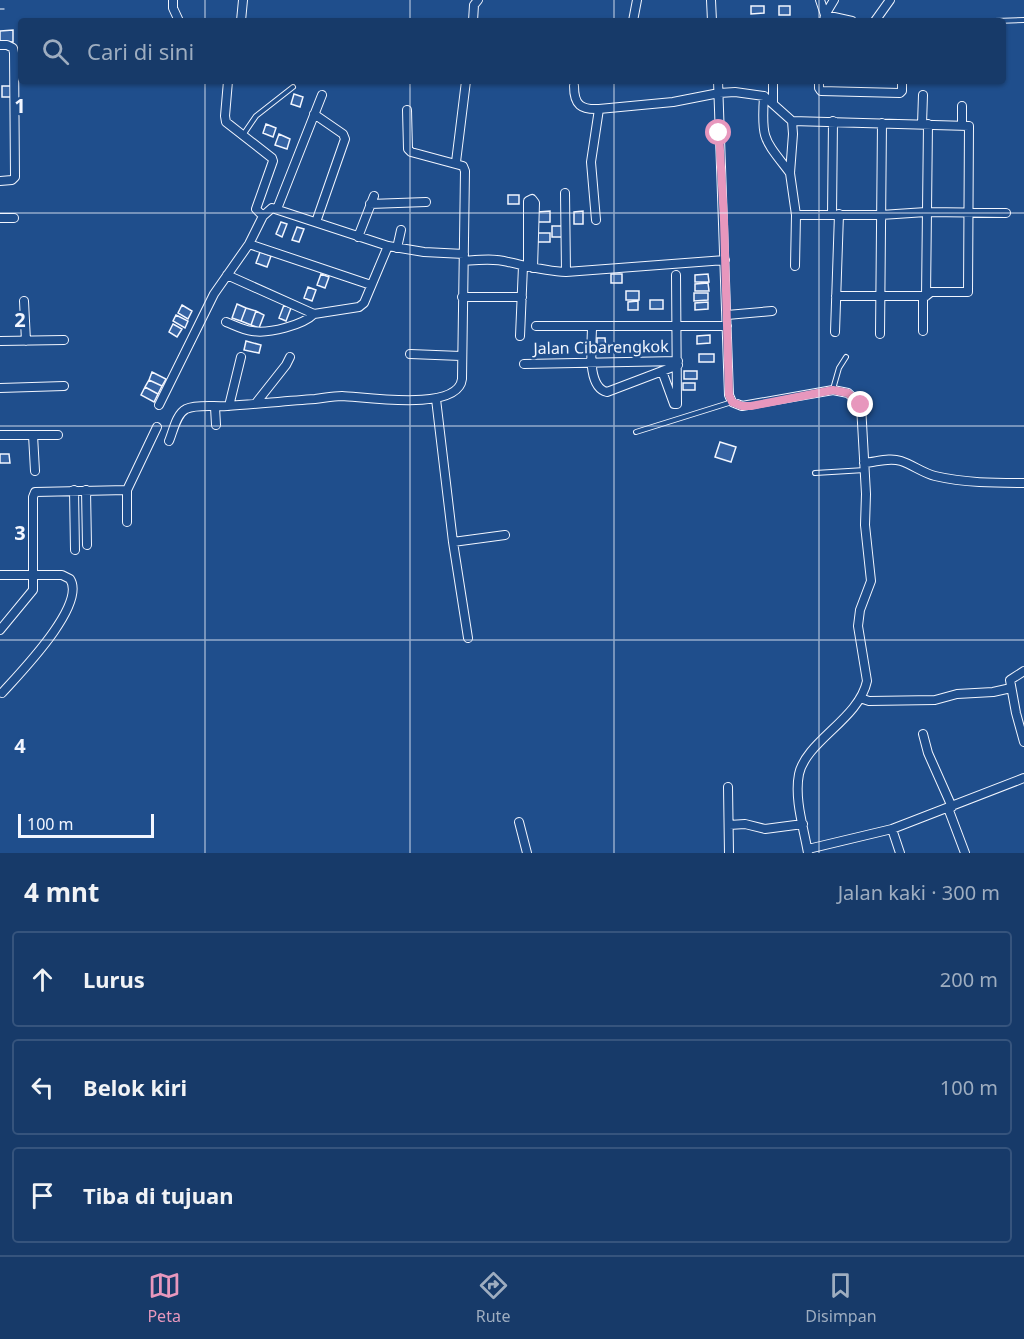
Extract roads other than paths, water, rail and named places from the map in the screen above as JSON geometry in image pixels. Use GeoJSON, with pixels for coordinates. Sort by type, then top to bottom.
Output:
{"type":"FeatureCollection","features":[{"type":"Feature","properties":{"kind":"street"},"geometry":{"type":"LineString","coordinates":[[173,0],[173,8],[178,18]]}},
{"type":"Feature","properties":{"kind":"street"},"geometry":{"type":"LineString","coordinates":[[241,18],[243,0]]}},
{"type":"Feature","properties":{"kind":"street"},"geometry":{"type":"LineString","coordinates":[[473,18],[474,5],[478,0]]}},
{"type":"Feature","properties":{"kind":"street"},"geometry":{"type":"LineString","coordinates":[[634,18],[637,0]]}},
{"type":"Feature","properties":{"kind":"street"},"geometry":{"type":"LineString","coordinates":[[711,0],[712,18]]}},
{"type":"Feature","properties":{"kind":"street"},"geometry":{"type":"LineString","coordinates":[[820,0],[825,18]]}},
{"type":"Feature","properties":{"kind":"street"},"geometry":{"type":"LineString","coordinates":[[825,18],[834,0]]}},
{"type":"Feature","properties":{"kind":"street"},"geometry":{"type":"LineString","coordinates":[[877,18],[890,0]]}},
{"type":"Feature","properties":{"kind":"street"},"geometry":{"type":"LineString","coordinates":[[0,181],[12,180],[15,177],[14,53],[13,48],[4,45]]}},
{"type":"Feature","properties":{"kind":"street"},"geometry":{"type":"LineString","coordinates":[[228,84],[226,122],[273,158],[256,209],[263,216]]}},
{"type":"Feature","properties":{"kind":"street"},"geometry":{"type":"LineString","coordinates":[[456,162],[466,84]]}},
{"type":"Feature","properties":{"kind":"street"},"geometry":{"type":"LineString","coordinates":[[718,84],[729,395],[732,402],[742,406],[751,406],[833,390],[848,393],[861,405],[865,466],[865,525],[871,581],[858,617],[867,681],[856,705],[822,740],[801,767],[798,776],[799,798],[808,851],[892,829],[1024,778]]}},
{"type":"Feature","properties":{"kind":"street"},"geometry":{"type":"LineString","coordinates":[[773,84],[773,102]]}},
{"type":"Feature","properties":{"kind":"street"},"geometry":{"type":"LineString","coordinates":[[819,84],[821,91],[900,93],[902,84]]}},
{"type":"Feature","properties":{"kind":"street"},"geometry":{"type":"LineString","coordinates":[[861,92],[862,84]]}},
{"type":"Feature","properties":{"kind":"street"},"geometry":{"type":"LineString","coordinates":[[574,86],[577,103],[589,110],[679,102],[719,93],[735,92],[764,96],[792,120],[969,126],[968,292],[931,292],[925,296],[836,296]]}},
{"type":"Feature","properties":{"kind":"street"},"geometry":{"type":"LineString","coordinates":[[277,209],[322,95]]}},
{"type":"Feature","properties":{"kind":"street"},"geometry":{"type":"LineString","coordinates":[[923,95],[926,212],[923,332]]}},
{"type":"Feature","properties":{"kind":"street"},"geometry":{"type":"LineString","coordinates":[[764,96],[762,125],[764,135],[790,173]]}},
{"type":"Feature","properties":{"kind":"street"},"geometry":{"type":"LineString","coordinates":[[962,106],[962,126]]}},
{"type":"Feature","properties":{"kind":"street"},"geometry":{"type":"LineString","coordinates":[[596,220],[591,162],[599,109]]}},
{"type":"Feature","properties":{"kind":"street"},"geometry":{"type":"LineString","coordinates":[[169,441],[178,417],[183,411],[192,408],[339,396],[375,400],[436,399],[459,388],[462,379],[465,171],[463,166],[456,162],[408,150],[407,110]]}},
{"type":"Feature","properties":{"kind":"street"},"geometry":{"type":"LineString","coordinates":[[314,114],[343,134],[345,139],[316,222]]}},
{"type":"Feature","properties":{"kind":"street"},"geometry":{"type":"LineString","coordinates":[[792,120],[790,173],[796,215],[795,266]]}},
{"type":"Feature","properties":{"kind":"street"},"geometry":{"type":"LineString","coordinates":[[834,121],[835,332]]}},
{"type":"Feature","properties":{"kind":"street"},"geometry":{"type":"LineString","coordinates":[[880,334],[882,123]]}},
{"type":"Feature","properties":{"kind":"street"},"geometry":{"type":"LineString","coordinates":[[565,193],[566,272]]}},
{"type":"Feature","properties":{"kind":"street"},"geometry":{"type":"LineString","coordinates":[[520,336],[522,297],[528,267],[535,203],[532,199],[528,201],[528,267]]}},
{"type":"Feature","properties":{"kind":"street"},"geometry":{"type":"LineString","coordinates":[[358,237],[372,200],[426,202]]}},
{"type":"Feature","properties":{"kind":"street"},"geometry":{"type":"LineString","coordinates":[[159,405],[214,294],[249,244],[263,216],[272,208],[392,247],[491,260],[546,271],[566,272],[725,260]]}},
{"type":"Feature","properties":{"kind":"street"},"geometry":{"type":"LineString","coordinates":[[796,215],[1005,213]]}},
{"type":"Feature","properties":{"kind":"street"},"geometry":{"type":"LineString","coordinates":[[0,218],[14,218]]}},
{"type":"Feature","properties":{"kind":"street"},"geometry":{"type":"LineString","coordinates":[[227,275],[314,314],[359,307],[364,303],[371,285],[401,230]]}},
{"type":"Feature","properties":{"kind":"street"},"geometry":{"type":"LineString","coordinates":[[249,244],[371,285]]}},
{"type":"Feature","properties":{"kind":"street"},"geometry":{"type":"LineString","coordinates":[[662,371],[674,404],[677,404],[676,275]]}},
{"type":"Feature","properties":{"kind":"street"},"geometry":{"type":"LineString","coordinates":[[462,297],[522,297]]}},
{"type":"Feature","properties":{"kind":"street"},"geometry":{"type":"LineString","coordinates":[[24,301],[26,341]]}},
{"type":"Feature","properties":{"kind":"street"},"geometry":{"type":"LineString","coordinates":[[727,315],[772,311]]}},
{"type":"Feature","properties":{"kind":"street"},"geometry":{"type":"LineString","coordinates":[[226,322],[243,330],[261,331],[299,324],[307,321],[314,314]]}},
{"type":"Feature","properties":{"kind":"street"},"geometry":{"type":"LineString","coordinates":[[536,326],[727,326]]}},
{"type":"Feature","properties":{"kind":"street"},"geometry":{"type":"LineString","coordinates":[[592,327],[592,375],[598,388],[607,392],[678,363]]}},
{"type":"Feature","properties":{"kind":"street"},"geometry":{"type":"LineString","coordinates":[[0,341],[64,340]]}},
{"type":"Feature","properties":{"kind":"street"},"geometry":{"type":"LineString","coordinates":[[410,354],[461,356]]}},
{"type":"Feature","properties":{"kind":"street"},"geometry":{"type":"LineString","coordinates":[[229,406],[241,357]]}},
{"type":"Feature","properties":{"kind":"street"},"geometry":{"type":"LineString","coordinates":[[256,403],[290,357]]}},
{"type":"Feature","properties":{"kind":"street","name":"Jalan Cibarengkok"},"geometry":{"type":"LineString","coordinates":[[524,364],[678,363]]}},
{"type":"Feature","properties":{"kind":"street"},"geometry":{"type":"LineString","coordinates":[[0,387],[64,386]]}},
{"type":"Feature","properties":{"kind":"street"},"geometry":{"type":"LineString","coordinates":[[436,399],[453,542],[468,638]]}},
{"type":"Feature","properties":{"kind":"street"},"geometry":{"type":"LineString","coordinates":[[215,407],[216,425]]}},
{"type":"Feature","properties":{"kind":"street"},"geometry":{"type":"LineString","coordinates":[[127,522],[127,490],[157,427]]}},
{"type":"Feature","properties":{"kind":"street"},"geometry":{"type":"LineString","coordinates":[[0,435],[58,435]]}},
{"type":"Feature","properties":{"kind":"street"},"geometry":{"type":"LineString","coordinates":[[33,435],[34,471]]}},
{"type":"Feature","properties":{"kind":"street"},"geometry":{"type":"LineString","coordinates":[[865,466],[894,459],[905,462],[921,472],[947,479],[984,483],[1024,483]]}},
{"type":"Feature","properties":{"kind":"street"},"geometry":{"type":"LineString","coordinates":[[0,630],[33,590],[33,494],[39,490],[127,490]]}},
{"type":"Feature","properties":{"kind":"street"},"geometry":{"type":"LineString","coordinates":[[74,490],[75,550]]}},
{"type":"Feature","properties":{"kind":"street"},"geometry":{"type":"LineString","coordinates":[[86,490],[87,545]]}},
{"type":"Feature","properties":{"kind":"street"},"geometry":{"type":"LineString","coordinates":[[453,542],[505,535]]}},
{"type":"Feature","properties":{"kind":"street"},"geometry":{"type":"LineString","coordinates":[[0,576],[59,575],[66,577],[72,583],[72,595],[64,617],[2,693]]}},
{"type":"Feature","properties":{"kind":"street"},"geometry":{"type":"LineString","coordinates":[[1024,671],[1010,680],[1024,742]]}},
{"type":"Feature","properties":{"kind":"street"},"geometry":{"type":"LineString","coordinates":[[860,698],[869,701],[935,700],[957,694],[993,692],[1011,688]]}},
{"type":"Feature","properties":{"kind":"street"},"geometry":{"type":"LineString","coordinates":[[923,734],[965,853]]}},
{"type":"Feature","properties":{"kind":"street"},"geometry":{"type":"LineString","coordinates":[[728,787],[729,853]]}},
{"type":"Feature","properties":{"kind":"street"},"geometry":{"type":"LineString","coordinates":[[519,822],[527,853]]}},
{"type":"Feature","properties":{"kind":"street"},"geometry":{"type":"LineString","coordinates":[[729,825],[745,824],[765,829],[803,824]]}},
{"type":"Feature","properties":{"kind":"street"},"geometry":{"type":"LineString","coordinates":[[892,829],[900,853]]}},
{"type":"Feature","properties":{"kind":"lane"},"geometry":{"type":"LineString","coordinates":[[1006,21],[1024,20]]}},
{"type":"Feature","properties":{"kind":"lane"},"geometry":{"type":"LineString","coordinates":[[243,136],[256,116],[293,87]]}},
{"type":"Feature","properties":{"kind":"lane"},"geometry":{"type":"LineString","coordinates":[[833,390],[839,368],[846,357]]}},
{"type":"Feature","properties":{"kind":"lane"},"geometry":{"type":"LineString","coordinates":[[636,432],[732,402]]}},
{"type":"Feature","properties":{"kind":"lane"},"geometry":{"type":"LineString","coordinates":[[815,473],[865,466]]}}]}
